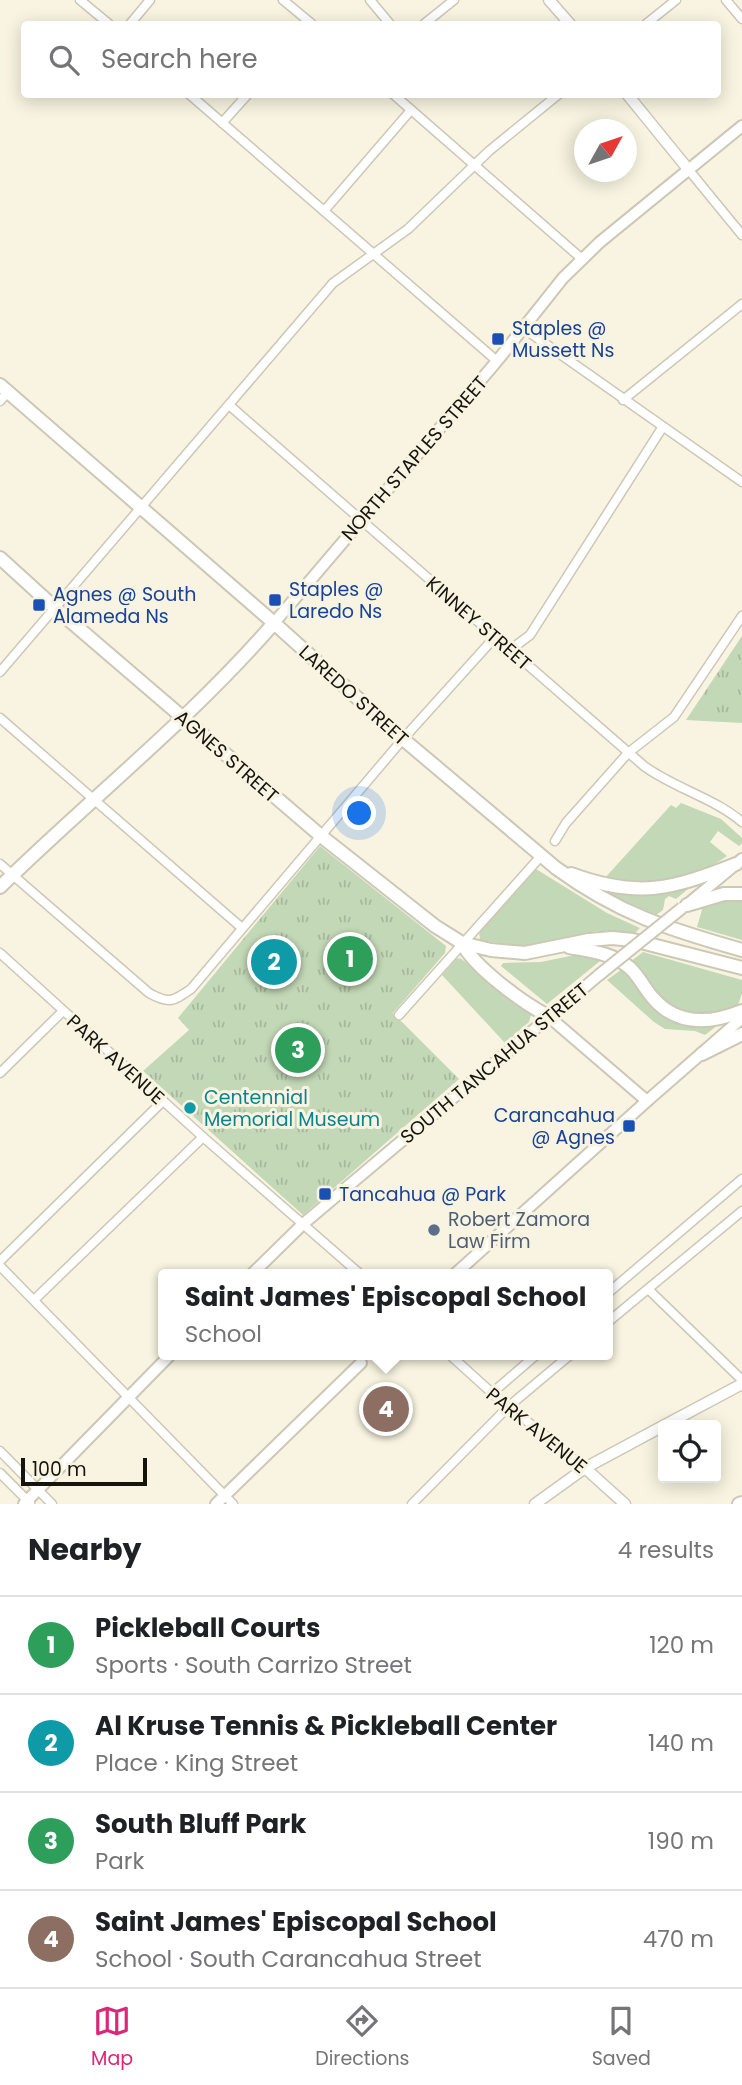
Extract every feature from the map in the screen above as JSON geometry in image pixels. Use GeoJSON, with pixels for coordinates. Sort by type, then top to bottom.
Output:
{"type":"FeatureCollection","features":[{"type":"Feature","properties":{"kind":"main road","name":"NORTH STAPLES STREET"},"geometry":{"type":"LineString","coordinates":[[274,623],[497,361],[563,278],[582,258],[742,126]]}},
{"type":"Feature","properties":{"kind":"main road","name":"LAREDO STREET"},"geometry":{"type":"LineString","coordinates":[[3,393],[274,623],[403,740],[556,868],[579,885],[626,912],[665,928],[742,950]]}},
{"type":"Feature","properties":{"kind":"main road","name":"AGNES STREET"},"geometry":{"type":"LineString","coordinates":[[0,558],[321,836],[435,926],[462,943]]}},
{"type":"Feature","properties":{"kind":"main road"},"geometry":{"type":"LineString","coordinates":[[0,887],[184,719],[274,623]]}},
{"type":"Feature","properties":{"kind":"main road"},"geometry":{"type":"LineString","coordinates":[[556,868],[603,884],[636,890],[677,886],[739,861]]}},
{"type":"Feature","properties":{"kind":"main road","name":"SOUTH TANCAHUA STREET"},"geometry":{"type":"LineString","coordinates":[[257,1269],[303,1224],[548,1016],[739,861]]}},
{"type":"Feature","properties":{"kind":"main road"},"geometry":{"type":"LineString","coordinates":[[685,906],[724,894],[742,894]]}},
{"type":"Feature","properties":{"kind":"main road"},"geometry":{"type":"LineString","coordinates":[[462,943],[507,953],[525,953],[612,938],[634,940],[742,968]]}},
{"type":"Feature","properties":{"kind":"main road"},"geometry":{"type":"LineString","coordinates":[[462,943],[468,956],[532,1008],[548,1016],[647,1101]]}},
{"type":"Feature","properties":{"kind":"main road"},"geometry":{"type":"LineString","coordinates":[[565,946],[617,959],[629,967],[663,1008],[675,1015],[702,1021],[742,1011]]}},
{"type":"Feature","properties":{"kind":"main road"},"geometry":{"type":"LineString","coordinates":[[461,1269],[742,1018]]}},
{"type":"Feature","properties":{"kind":"main road"},"geometry":{"type":"LineString","coordinates":[[702,1054],[742,1034]]}},
{"type":"Feature","properties":{"kind":"main road"},"geometry":{"type":"LineString","coordinates":[[27,1503],[165,1360]]}},
{"type":"Feature","properties":{"kind":"main road"},"geometry":{"type":"LineString","coordinates":[[224,1501],[364,1360]]}},
{"type":"Feature","properties":{"kind":"street"},"geometry":{"type":"LineString","coordinates":[[80,0],[105,21]]}},
{"type":"Feature","properties":{"kind":"street"},"geometry":{"type":"LineString","coordinates":[[132,21],[150,0]]}},
{"type":"Feature","properties":{"kind":"street"},"geometry":{"type":"LineString","coordinates":[[283,0],[307,21]]}},
{"type":"Feature","properties":{"kind":"street"},"geometry":{"type":"LineString","coordinates":[[370,0],[388,21]]}},
{"type":"Feature","properties":{"kind":"street"},"geometry":{"type":"LineString","coordinates":[[428,21],[454,0]]}},
{"type":"Feature","properties":{"kind":"street"},"geometry":{"type":"LineString","coordinates":[[549,0],[567,21]]}},
{"type":"Feature","properties":{"kind":"street"},"geometry":{"type":"LineString","coordinates":[[650,21],[676,0]]}},
{"type":"Feature","properties":{"kind":"street"},"geometry":{"type":"LineString","coordinates":[[726,0],[742,19]]}},
{"type":"Feature","properties":{"kind":"street"},"geometry":{"type":"LineString","coordinates":[[194,98],[497,361]]}},
{"type":"Feature","properties":{"kind":"street"},"geometry":{"type":"LineString","coordinates":[[222,123],[244,98]]}},
{"type":"Feature","properties":{"kind":"street"},"geometry":{"type":"LineString","coordinates":[[398,98],[582,258]]}},
{"type":"Feature","properties":{"kind":"street"},"geometry":{"type":"LineString","coordinates":[[0,671],[333,283],[408,229],[474,165],[554,98]]}},
{"type":"Feature","properties":{"kind":"street"},"geometry":{"type":"LineString","coordinates":[[630,98],[742,235]]}},
{"type":"Feature","properties":{"kind":"street"},"geometry":{"type":"LineString","coordinates":[[324,211],[411,110]]}},
{"type":"Feature","properties":{"kind":"street"},"geometry":{"type":"LineString","coordinates":[[623,400],[742,304]]}},
{"type":"Feature","properties":{"kind":"street"},"geometry":{"type":"LineString","coordinates":[[523,328],[742,482]]}},
{"type":"Feature","properties":{"kind":"street","name":"KINNEY STREET"},"geometry":{"type":"LineString","coordinates":[[229,405],[628,753],[660,778],[728,811],[742,822]]}},
{"type":"Feature","properties":{"kind":"street"},"geometry":{"type":"LineString","coordinates":[[510,650],[530,635],[662,428]]}},
{"type":"Feature","properties":{"kind":"street"},"geometry":{"type":"LineString","coordinates":[[555,841],[566,823],[628,753],[674,716],[742,615]]}},
{"type":"Feature","properties":{"kind":"street"},"geometry":{"type":"LineString","coordinates":[[0,864],[149,993],[166,1002],[174,1000],[191,989],[403,740],[495,637]]}},
{"type":"Feature","properties":{"kind":"street"},"geometry":{"type":"LineString","coordinates":[[0,718],[242,928]]}},
{"type":"Feature","properties":{"kind":"street"},"geometry":{"type":"LineString","coordinates":[[399,1015],[541,856]]}},
{"type":"Feature","properties":{"kind":"street","name":"PARK AVENUE"},"geometry":{"type":"LineString","coordinates":[[0,953],[203,1137],[354,1269]]}},
{"type":"Feature","properties":{"kind":"street"},"geometry":{"type":"LineString","coordinates":[[0,1073],[63,1011]]}},
{"type":"Feature","properties":{"kind":"street"},"geometry":{"type":"LineString","coordinates":[[163,1101],[0,1263],[224,1501]]}},
{"type":"Feature","properties":{"kind":"street"},"geometry":{"type":"LineString","coordinates":[[34,1300],[203,1137]]}},
{"type":"Feature","properties":{"kind":"street"},"geometry":{"type":"LineString","coordinates":[[613,1289],[742,1179]]}},
{"type":"Feature","properties":{"kind":"street"},"geometry":{"type":"LineString","coordinates":[[613,1318],[742,1211]]}},
{"type":"Feature","properties":{"kind":"street"},"geometry":{"type":"LineString","coordinates":[[648,1289],[742,1382],[675,1420]]}},
{"type":"Feature","properties":{"kind":"street","name":"PARK AVENUE"},"geometry":{"type":"LineString","coordinates":[[456,1360],[625,1504]]}},
{"type":"Feature","properties":{"kind":"street"},"geometry":{"type":"LineString","coordinates":[[492,1393],[530,1360]]}},
{"type":"Feature","properties":{"kind":"street"},"geometry":{"type":"LineString","coordinates":[[412,1504],[508,1407],[563,1360]]}},
{"type":"Feature","properties":{"kind":"street"},"geometry":{"type":"LineString","coordinates":[[535,1504],[585,1468],[658,1429]]}},
{"type":"Feature","properties":{"kind":"street"},"geometry":{"type":"LineString","coordinates":[[0,1451],[52,1504]]}},
{"type":"Feature","properties":{"kind":"street"},"geometry":{"type":"LineString","coordinates":[[0,1473],[27,1503]]}},
{"type":"Feature","properties":{"kind":"green space"},"geometry":{"type":"Polygon","coordinates":[[[742,636],[742,723],[686,720],[742,636]]]}},
{"type":"Feature","properties":{"kind":"green space"},"geometry":{"type":"Polygon","coordinates":[[[681,803],[721,819],[742,838],[742,843],[739,846],[718,831],[710,842],[727,856],[709,867],[680,878],[643,884],[604,879],[671,805],[676,808],[681,803]]]}},
{"type":"Feature","properties":{"kind":"green space"},"geometry":{"type":"Polygon","coordinates":[[[320,846],[446,946],[445,953],[393,1013],[459,1079],[303,1215],[143,1071],[189,1030],[178,1018],[320,846]]]}},
{"type":"Feature","properties":{"kind":"green space"},"geometry":{"type":"Polygon","coordinates":[[[536,869],[607,913],[640,928],[635,933],[596,931],[539,945],[517,946],[480,940],[479,930],[536,869]]]}},
{"type":"Feature","properties":{"kind":"green space"},"geometry":{"type":"Polygon","coordinates":[[[687,887],[676,899],[669,896],[665,899],[663,910],[656,915],[605,892],[607,889],[687,887]]]}},
{"type":"Feature","properties":{"kind":"green space"},"geometry":{"type":"Polygon","coordinates":[[[742,897],[742,940],[697,927],[702,910],[700,906],[707,902],[742,897]]]}},
{"type":"Feature","properties":{"kind":"green space"},"geometry":{"type":"Polygon","coordinates":[[[643,952],[742,980],[738,1005],[702,1016],[675,1009],[653,990],[630,962],[643,952]]]}},
{"type":"Feature","properties":{"kind":"green space"},"geometry":{"type":"Polygon","coordinates":[[[580,954],[605,957],[547,1004],[501,966],[503,963],[541,962],[580,954]]]}},
{"type":"Feature","properties":{"kind":"green space"},"geometry":{"type":"Polygon","coordinates":[[[460,958],[529,1010],[529,1022],[505,1043],[442,975],[460,958]]]}},
{"type":"Feature","properties":{"kind":"green space"},"geometry":{"type":"Polygon","coordinates":[[[625,967],[658,1008],[716,1022],[718,1025],[705,1035],[695,1031],[665,1029],[607,980],[625,967]]]}},
{"type":"Feature","properties":{"kind":"place","name":"Staples @ Mussett Ns"},"geometry":{"type":"Point","coordinates":[498,339]}},
{"type":"Feature","properties":{"kind":"place","name":"Staples @ Laredo Ns"},"geometry":{"type":"Point","coordinates":[275,600]}},
{"type":"Feature","properties":{"kind":"place","name":"Agnes @ South Alameda Ns"},"geometry":{"type":"Point","coordinates":[39,605]}},
{"type":"Feature","properties":{"kind":"place","name":"Pickleball Courts"},"geometry":{"type":"Point","coordinates":[350,959]}},
{"type":"Feature","properties":{"kind":"place","name":"Al Kruse Tennis & Pickleball Center"},"geometry":{"type":"Point","coordinates":[274,962]}},
{"type":"Feature","properties":{"kind":"place","name":"South Bluff Park"},"geometry":{"type":"Point","coordinates":[298,1050]}},
{"type":"Feature","properties":{"kind":"place","name":"Centennial Memorial Museum"},"geometry":{"type":"Point","coordinates":[190,1108]}},
{"type":"Feature","properties":{"kind":"place","name":"Carancahua @ Agnes"},"geometry":{"type":"Point","coordinates":[629,1126]}},
{"type":"Feature","properties":{"kind":"place","name":"Tancahua @ Park"},"geometry":{"type":"Point","coordinates":[325,1194]}},
{"type":"Feature","properties":{"kind":"place","name":"Robert Zamora Law Firm"},"geometry":{"type":"Point","coordinates":[434,1230]}},
{"type":"Feature","properties":{"kind":"place","name":"Saint James' Episcopal School"},"geometry":{"type":"Point","coordinates":[386,1409]}}]}
